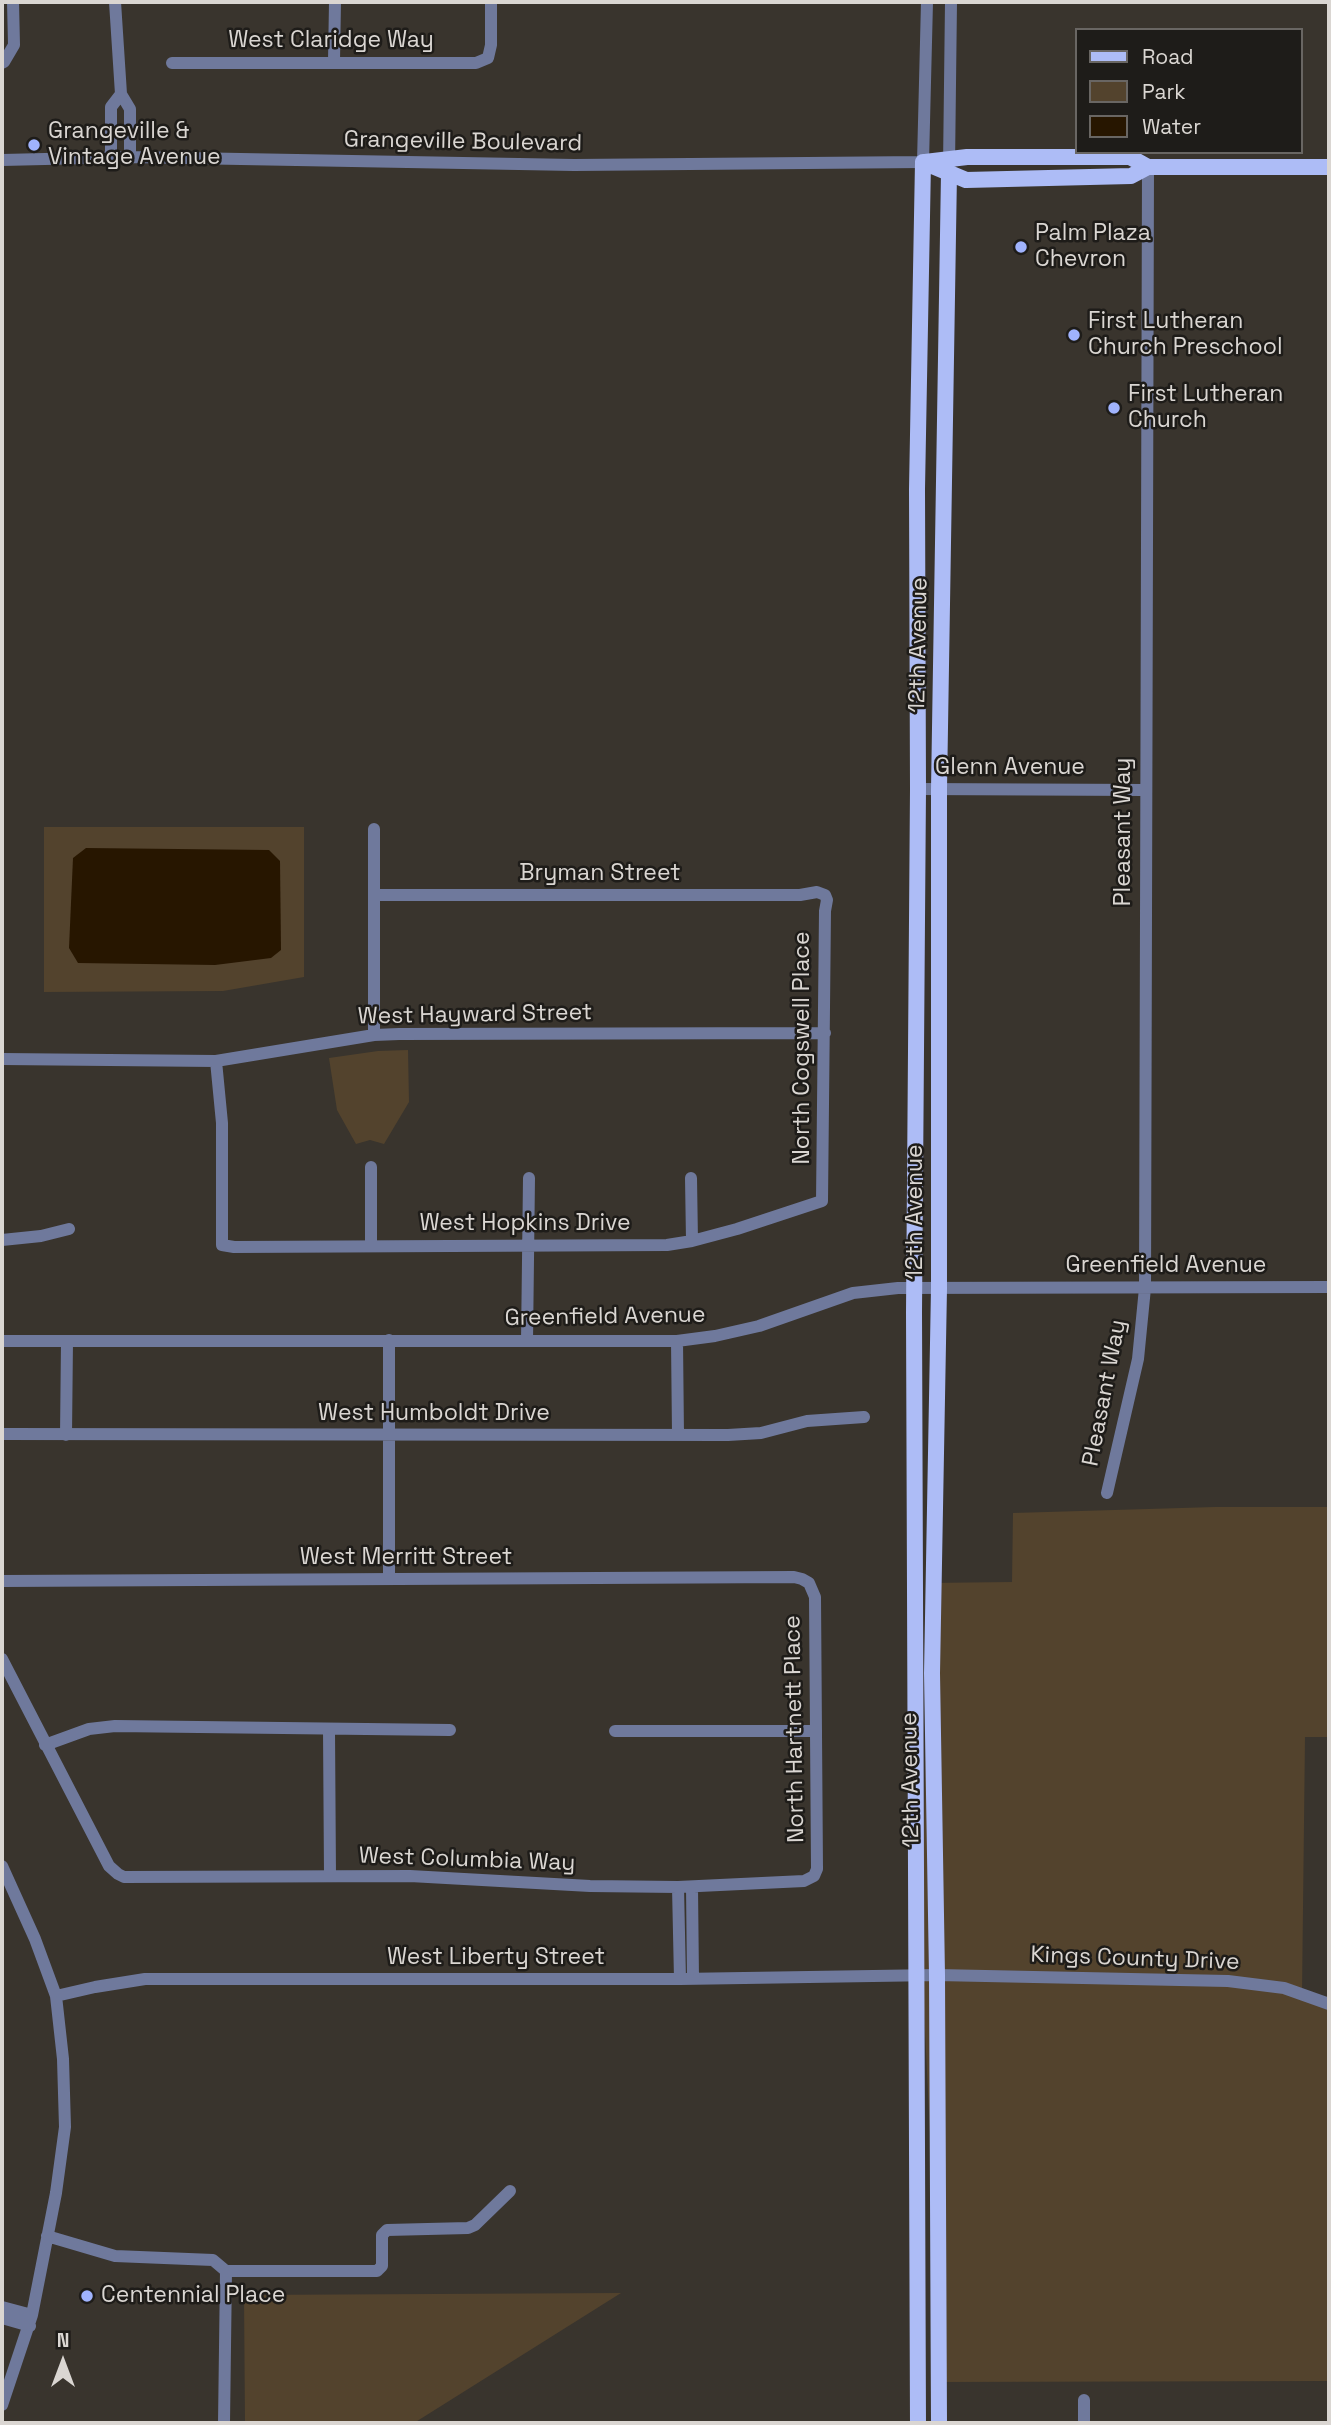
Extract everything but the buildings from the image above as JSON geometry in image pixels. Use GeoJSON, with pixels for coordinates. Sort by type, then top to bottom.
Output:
{"type":"FeatureCollection","features":[{"type":"Feature","properties":{"kind":"main road"},"geometry":{"type":"LineString","coordinates":[[923,162],[949,166],[1130,157],[1148,167]]}},
{"type":"Feature","properties":{"kind":"main road","name":"12th Avenue"},"geometry":{"type":"LineString","coordinates":[[918,2423],[914,1288],[918,463],[923,162]]}},
{"type":"Feature","properties":{"kind":"main road"},"geometry":{"type":"LineString","coordinates":[[949,166],[966,180],[1120,177],[1131,176],[1148,167],[1329,167]]}},
{"type":"Feature","properties":{"kind":"main road","name":"12th Avenue"},"geometry":{"type":"LineString","coordinates":[[939,2423],[937,1975],[932,1673],[939,1288],[939,789],[949,166]]}},
{"type":"Feature","properties":{"kind":"main road"},"geometry":{"type":"LineString","coordinates":[[918,2307],[925,2317],[928,2331],[930,2385],[938,2394]]}},
{"type":"Feature","properties":{"kind":"street"},"geometry":{"type":"LineString","coordinates":[[3,62],[14,45],[13,2]]}},
{"type":"Feature","properties":{"kind":"street"},"geometry":{"type":"LineString","coordinates":[[115,2],[121,94],[130,109],[130,157]]}},
{"type":"Feature","properties":{"kind":"street"},"geometry":{"type":"LineString","coordinates":[[334,61],[335,2]]}},
{"type":"Feature","properties":{"kind":"street","name":"West Claridge Way"},"geometry":{"type":"LineString","coordinates":[[172,62],[476,63],[488,58],[491,45],[491,2]]}},
{"type":"Feature","properties":{"kind":"street","name":"12th Avenue"},"geometry":{"type":"LineString","coordinates":[[923,162],[927,2]]}},
{"type":"Feature","properties":{"kind":"street","name":"12th Avenue"},"geometry":{"type":"LineString","coordinates":[[949,166],[951,2]]}},
{"type":"Feature","properties":{"kind":"street"},"geometry":{"type":"LineString","coordinates":[[111,158],[111,107],[121,94]]}},
{"type":"Feature","properties":{"kind":"street","name":"Grangeville Boulevard"},"geometry":{"type":"LineString","coordinates":[[2,160],[130,157],[574,165],[923,162]]}},
{"type":"Feature","properties":{"kind":"street","name":"Pleasant Way"},"geometry":{"type":"LineString","coordinates":[[1107,1493],[1138,1359],[1145,1288],[1148,167]]}},
{"type":"Feature","properties":{"kind":"street","name":"Glenn Avenue"},"geometry":{"type":"LineString","coordinates":[[918,789],[1145,790]]}},
{"type":"Feature","properties":{"kind":"street"},"geometry":{"type":"LineString","coordinates":[[374,829],[374,1035]]}},
{"type":"Feature","properties":{"kind":"street","name":"Bryman Street"},"geometry":{"type":"LineString","coordinates":[[375,895],[800,895],[817,892],[825,895]]}},
{"type":"Feature","properties":{"kind":"street","name":"North Cogswell Place"},"geometry":{"type":"LineString","coordinates":[[822,1201],[825,895]]}},
{"type":"Feature","properties":{"kind":"street","name":"West Hayward Street"},"geometry":{"type":"LineString","coordinates":[[2,1059],[216,1060],[374,1035],[825,1033]]}},
{"type":"Feature","properties":{"kind":"street","name":"West Hopkins Drive"},"geometry":{"type":"LineString","coordinates":[[216,1060],[222,1123],[222,1245],[667,1245],[692,1241],[822,1201]]}},
{"type":"Feature","properties":{"kind":"street"},"geometry":{"type":"LineString","coordinates":[[371,1167],[371,1245]]}},
{"type":"Feature","properties":{"kind":"street"},"geometry":{"type":"LineString","coordinates":[[527,1341],[529,1178]]}},
{"type":"Feature","properties":{"kind":"street"},"geometry":{"type":"LineString","coordinates":[[691,1178],[692,1241]]}},
{"type":"Feature","properties":{"kind":"street"},"geometry":{"type":"LineString","coordinates":[[2,1240],[41,1236],[69,1229]]}},
{"type":"Feature","properties":{"kind":"street","name":"Greenfield Avenue"},"geometry":{"type":"LineString","coordinates":[[2,1341],[677,1341],[759,1326],[853,1293],[914,1288],[1329,1287]]}},
{"type":"Feature","properties":{"kind":"street"},"geometry":{"type":"LineString","coordinates":[[389,1340],[389,1579]]}},
{"type":"Feature","properties":{"kind":"street"},"geometry":{"type":"LineString","coordinates":[[66,1434],[67,1341]]}},
{"type":"Feature","properties":{"kind":"street"},"geometry":{"type":"LineString","coordinates":[[677,1341],[678,1435]]}},
{"type":"Feature","properties":{"kind":"street","name":"West Humboldt Drive"},"geometry":{"type":"LineString","coordinates":[[2,1434],[678,1435],[761,1433],[807,1420],[864,1417]]}},
{"type":"Feature","properties":{"kind":"street","name":"West Merritt Street"},"geometry":{"type":"LineString","coordinates":[[2,1581],[793,1577],[809,1583]]}},
{"type":"Feature","properties":{"kind":"street","name":"North Hartnett Place"},"geometry":{"type":"LineString","coordinates":[[809,1583],[815,1597],[818,1860],[814,1876]]}},
{"type":"Feature","properties":{"kind":"street"},"geometry":{"type":"LineString","coordinates":[[2,1659],[46,1745],[89,1729],[115,1726],[450,1730]]}},
{"type":"Feature","properties":{"kind":"street"},"geometry":{"type":"LineString","coordinates":[[329,1730],[330,1876]]}},
{"type":"Feature","properties":{"kind":"street"},"geometry":{"type":"LineString","coordinates":[[615,1731],[816,1731]]}},
{"type":"Feature","properties":{"kind":"street","name":"West Columbia Way"},"geometry":{"type":"LineString","coordinates":[[46,1745],[109,1866],[118,1874],[135,1877],[410,1876],[590,1886],[692,1887],[804,1881],[814,1876]]}},
{"type":"Feature","properties":{"kind":"street"},"geometry":{"type":"LineString","coordinates":[[2,1866],[25,1914],[56,1996],[63,2059],[65,2127],[56,2193],[31,2321],[2,2405]]}},
{"type":"Feature","properties":{"kind":"street"},"geometry":{"type":"LineString","coordinates":[[678,1887],[680,1979]]}},
{"type":"Feature","properties":{"kind":"street"},"geometry":{"type":"LineString","coordinates":[[692,1887],[693,1979]]}},
{"type":"Feature","properties":{"kind":"street","name":"West Liberty Street"},"geometry":{"type":"LineString","coordinates":[[56,1996],[145,1979],[693,1979],[937,1975]]}},
{"type":"Feature","properties":{"kind":"street","name":"Kings County Drive"},"geometry":{"type":"LineString","coordinates":[[937,1975],[1228,1980],[1284,1988],[1329,2004]]}},
{"type":"Feature","properties":{"kind":"street"},"geometry":{"type":"LineString","coordinates":[[47,2236],[115,2256],[213,2260],[226,2271],[377,2271],[382,2266],[382,2235],[387,2230],[468,2228],[475,2225],[510,2191]]}},
{"type":"Feature","properties":{"kind":"street"},"geometry":{"type":"LineString","coordinates":[[224,2423],[226,2271]]}},
{"type":"Feature","properties":{"kind":"street"},"geometry":{"type":"LineString","coordinates":[[2,2307],[31,2321]]}},
{"type":"Feature","properties":{"kind":"street"},"geometry":{"type":"LineString","coordinates":[[2,2318],[31,2321]]}},
{"type":"Feature","properties":{"kind":"street"},"geometry":{"type":"LineString","coordinates":[[1084,2400],[1084,2423]]}},
{"type":"Feature","properties":{"kind":"green space"},"geometry":{"type":"Polygon","coordinates":[[[44,827],[304,827],[304,977],[223,991],[44,992],[44,827]]]}},
{"type":"Feature","properties":{"kind":"green space"},"geometry":{"type":"Polygon","coordinates":[[[408,1050],[409,1102],[384,1144],[370,1140],[356,1144],[337,1110],[329,1058],[408,1050]]]}},
{"type":"Feature","properties":{"kind":"green space"},"geometry":{"type":"Polygon","coordinates":[[[1215,1507],[1329,1507],[1329,1737],[1305,1737],[1302,1994],[1329,1997],[1329,2381],[942,2382],[922,1969],[928,1583],[1012,1582],[1013,1513],[1215,1507]]]}},
{"type":"Feature","properties":{"kind":"green space"},"geometry":{"type":"Polygon","coordinates":[[[621,2293],[414,2423],[245,2423],[244,2295],[621,2293]]]}},
{"type":"Feature","properties":{"kind":"water"},"geometry":{"type":"Polygon","coordinates":[[[86,848],[269,850],[280,861],[281,950],[271,958],[215,965],[78,963],[69,948],[73,858],[86,848]]]}},
{"type":"Feature","properties":{"kind":"place","name":"Grangeville & Vintage Avenue"},"geometry":{"type":"Point","coordinates":[34,145]}},
{"type":"Feature","properties":{"kind":"place","name":"Palm Plaza Chevron"},"geometry":{"type":"Point","coordinates":[1021,247]}},
{"type":"Feature","properties":{"kind":"place","name":"First Lutheran Church Preschool"},"geometry":{"type":"Point","coordinates":[1074,335]}},
{"type":"Feature","properties":{"kind":"place","name":"First Lutheran Church"},"geometry":{"type":"Point","coordinates":[1114,408]}},
{"type":"Feature","properties":{"kind":"place","name":"Centennial Place"},"geometry":{"type":"Point","coordinates":[87,2296]}}]}
